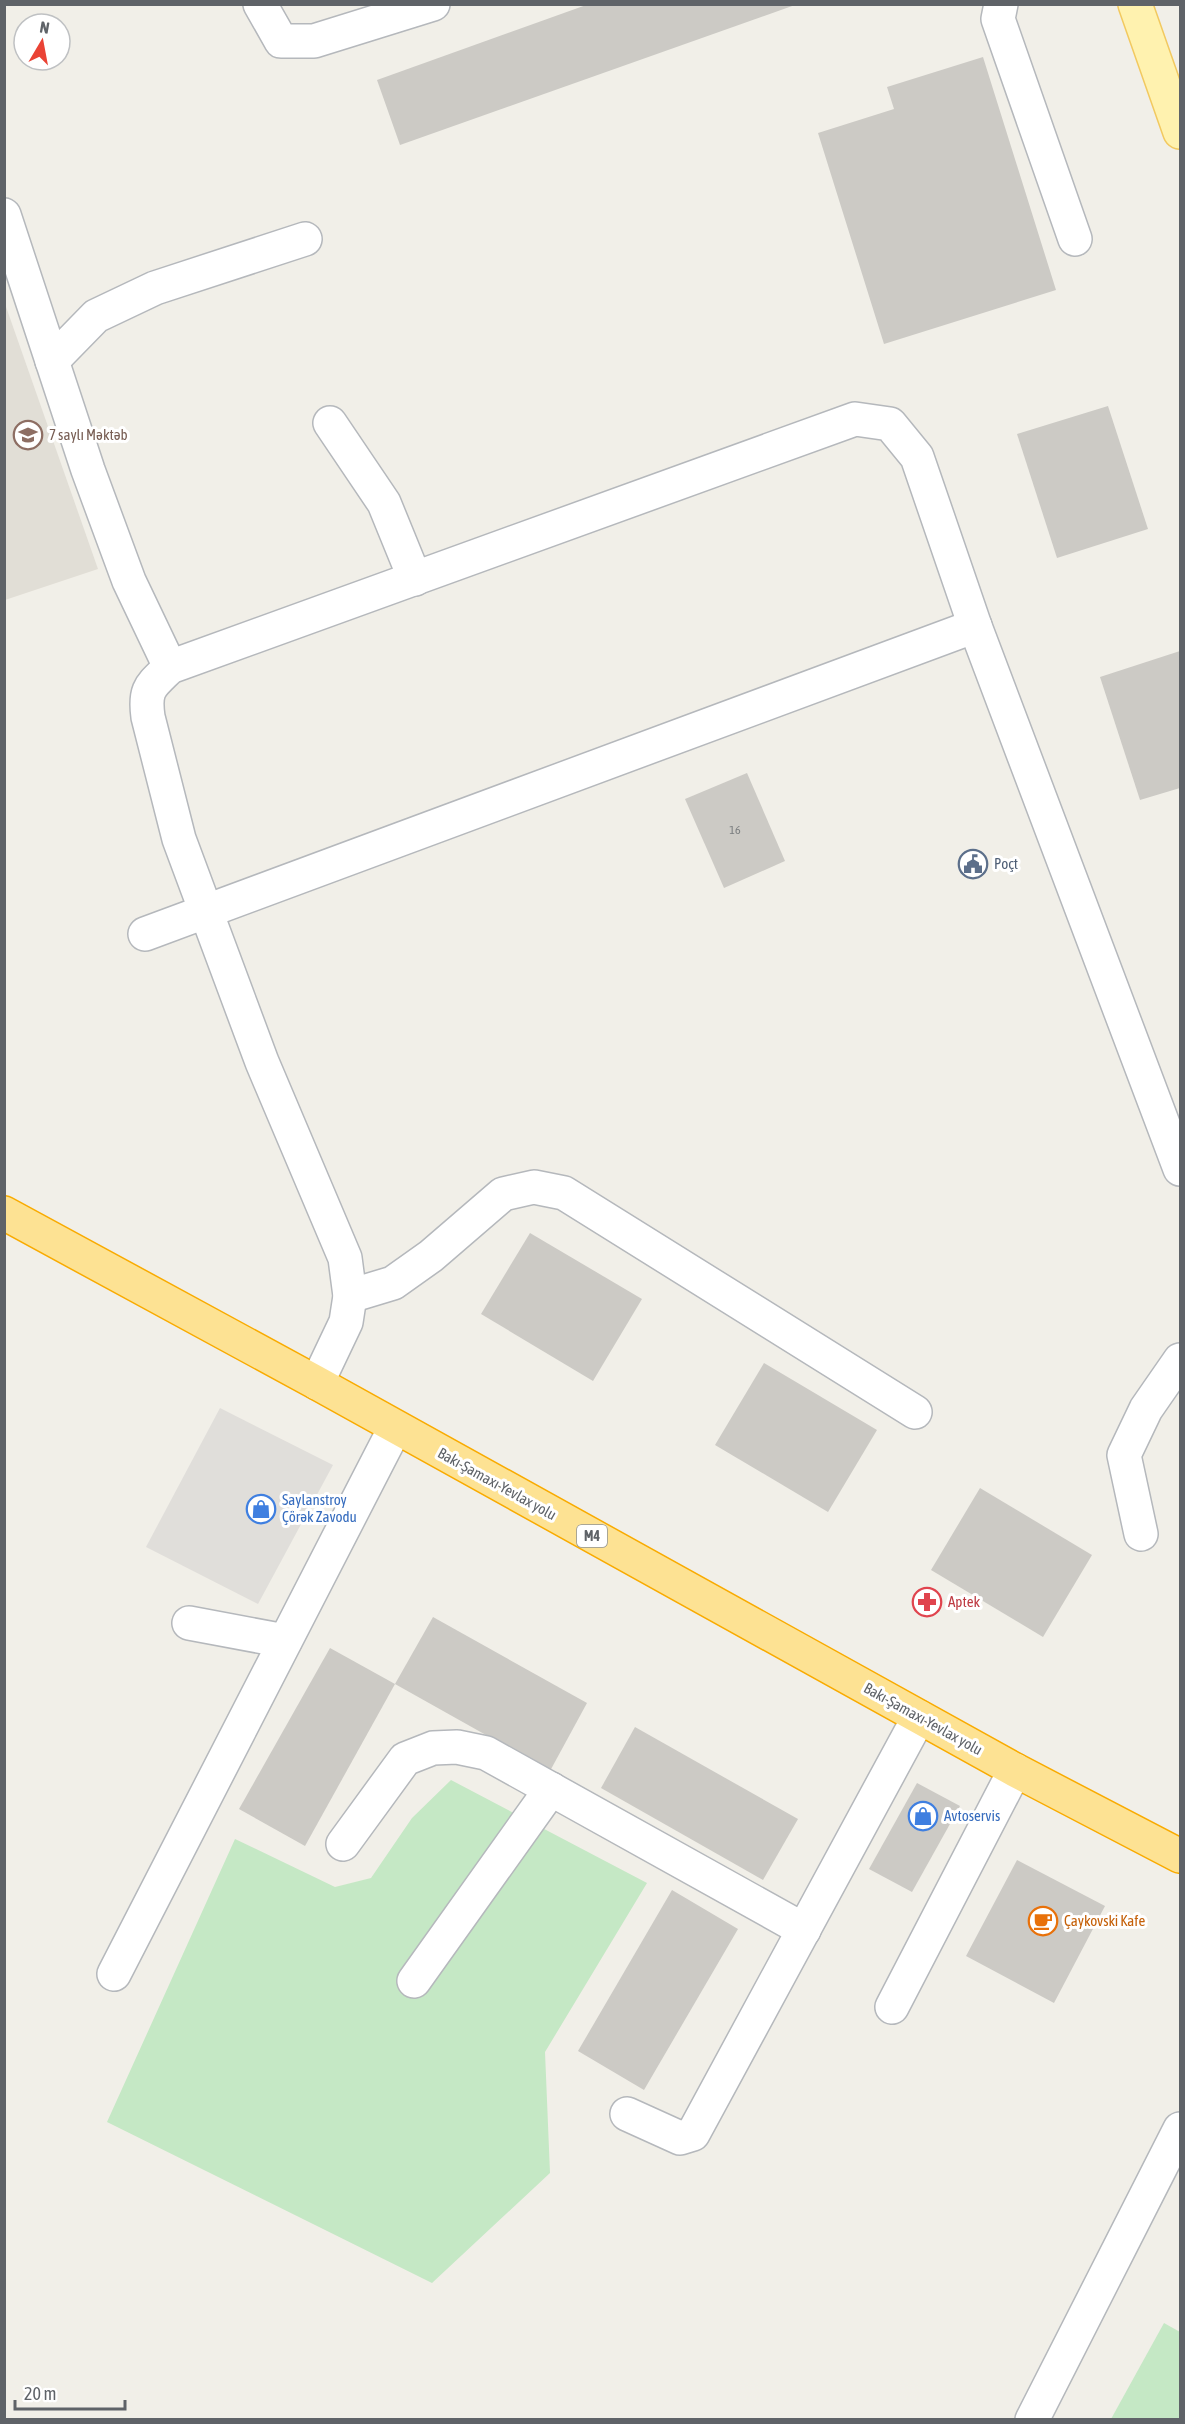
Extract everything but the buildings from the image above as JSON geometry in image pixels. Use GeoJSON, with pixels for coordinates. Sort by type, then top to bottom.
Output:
{"type":"FeatureCollection","features":[{"type":"Feature","properties":{"kind":"highway","name":"Bakı-Şamaxı-Yevlax yolu"},"geometry":{"type":"LineString","coordinates":[[4,1213],[317,1383],[1015,1770],[1180,1857]]}},
{"type":"Feature","properties":{"kind":"main road"},"geometry":{"type":"LineString","coordinates":[[1135,4],[1180,132]]}},
{"type":"Feature","properties":{"kind":"street"},"geometry":{"type":"LineString","coordinates":[[260,4],[281,40],[314,41],[433,4]]}},
{"type":"Feature","properties":{"kind":"street"},"geometry":{"type":"LineString","coordinates":[[1001,4],[998,19],[1075,239]]}},
{"type":"Feature","properties":{"kind":"street"},"geometry":{"type":"LineString","coordinates":[[4,215],[88,470],[129,581],[170,667]]}},
{"type":"Feature","properties":{"kind":"street"},"geometry":{"type":"LineString","coordinates":[[52,361],[96,316],[155,288],[305,239]]}},
{"type":"Feature","properties":{"kind":"street"},"geometry":{"type":"LineString","coordinates":[[317,1383],[346,1322],[351,1296],[345,1258],[262,1062],[180,838],[147,717],[146,698],[151,686],[170,667],[855,419],[890,424],[917,457],[975,626],[1180,1169]]}},
{"type":"Feature","properties":{"kind":"street"},"geometry":{"type":"LineString","coordinates":[[330,423],[384,503],[415,579]]}},
{"type":"Feature","properties":{"kind":"street"},"geometry":{"type":"LineString","coordinates":[[145,934],[975,626]]}},
{"type":"Feature","properties":{"kind":"street"},"geometry":{"type":"LineString","coordinates":[[351,1296],[393,1283],[431,1256],[503,1194],[534,1187],[564,1193],[915,1412]]}},
{"type":"Feature","properties":{"kind":"street"},"geometry":{"type":"LineString","coordinates":[[1140,1534],[1124,1455],[1146,1409],[1180,1360]]}},
{"type":"Feature","properties":{"kind":"street"},"geometry":{"type":"LineString","coordinates":[[114,1974],[395,1428]]}},
{"type":"Feature","properties":{"kind":"street"},"geometry":{"type":"LineString","coordinates":[[189,1623],[285,1641]]}},
{"type":"Feature","properties":{"kind":"street"},"geometry":{"type":"LineString","coordinates":[[627,2114],[680,2138],[693,2134],[919,1716]]}},
{"type":"Feature","properties":{"kind":"street"},"geometry":{"type":"LineString","coordinates":[[343,1844],[405,1759],[433,1748],[457,1747],[486,1753],[804,1930]]}},
{"type":"Feature","properties":{"kind":"street"},"geometry":{"type":"LineString","coordinates":[[891,2007],[1015,1770]]}},
{"type":"Feature","properties":{"kind":"street"},"geometry":{"type":"LineString","coordinates":[[414,1981],[551,1789]]}},
{"type":"Feature","properties":{"kind":"street"},"geometry":{"type":"LineString","coordinates":[[1032,2420],[1180,2129]]}},
{"type":"Feature","properties":{"kind":"shaded area","name":"7 saylı Məktəb"},"geometry":{"type":"Polygon","coordinates":[[[4,301],[98,569],[5,600],[4,600],[4,301]]]}},
{"type":"Feature","properties":{"kind":"shaded area"},"geometry":{"type":"Polygon","coordinates":[[[220,1408],[333,1465],[258,1604],[146,1547],[220,1408]]]}},
{"type":"Feature","properties":{"kind":"green space"},"geometry":{"type":"Polygon","coordinates":[[[451,1780],[647,1883],[545,2052],[550,2173],[432,2283],[107,2122],[235,1839],[335,1887],[371,1878],[412,1818],[451,1780]]]}},
{"type":"Feature","properties":{"kind":"green space"},"geometry":{"type":"Polygon","coordinates":[[[1164,2323],[1180,2332],[1180,2419],[1111,2419],[1164,2323]]]}},
{"type":"Feature","properties":{"kind":"place","name":"7 saylı Məktəb"},"geometry":{"type":"Point","coordinates":[28,435]}},
{"type":"Feature","properties":{"kind":"place","name":"Poçt"},"geometry":{"type":"Point","coordinates":[973,864]}},
{"type":"Feature","properties":{"kind":"place","name":"Saylanstroy Çörək Zavodu"},"geometry":{"type":"Point","coordinates":[261,1509]}},
{"type":"Feature","properties":{"kind":"place","name":"Aptek"},"geometry":{"type":"Point","coordinates":[927,1602]}},
{"type":"Feature","properties":{"kind":"place","name":"Avtoservis"},"geometry":{"type":"Point","coordinates":[923,1816]}},
{"type":"Feature","properties":{"kind":"place","name":"Çaykovski Kafe"},"geometry":{"type":"Point","coordinates":[1043,1921]}}]}
